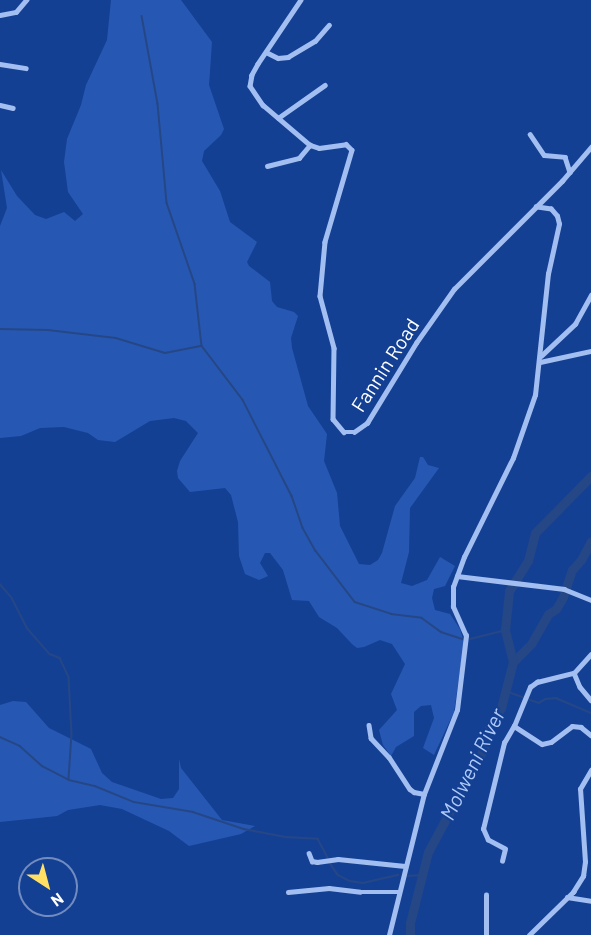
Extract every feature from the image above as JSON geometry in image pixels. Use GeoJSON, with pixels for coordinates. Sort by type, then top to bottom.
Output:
{"type":"FeatureCollection","features":[{"type":"Feature","properties":{"kind":"street"},"geometry":{"type":"LineString","coordinates":[[0,15],[16,12],[26,0]]}},
{"type":"Feature","properties":{"kind":"street"},"geometry":{"type":"LineString","coordinates":[[267,166],[299,158],[310,145],[256,97],[250,86],[252,75],[301,0]]}},
{"type":"Feature","properties":{"kind":"street"},"geometry":{"type":"LineString","coordinates":[[267,52],[278,58],[288,57],[315,41],[329,25]]}},
{"type":"Feature","properties":{"kind":"street"},"geometry":{"type":"LineString","coordinates":[[0,64],[26,68]]}},
{"type":"Feature","properties":{"kind":"street"},"geometry":{"type":"LineString","coordinates":[[278,118],[325,84]]}},
{"type":"Feature","properties":{"kind":"street"},"geometry":{"type":"LineString","coordinates":[[0,105],[13,108]]}},
{"type":"Feature","properties":{"kind":"street"},"geometry":{"type":"LineString","coordinates":[[530,134],[544,155],[565,157],[570,172]]}},
{"type":"Feature","properties":{"kind":"street","name":"Fannin Road"},"geometry":{"type":"LineString","coordinates":[[310,145],[319,148],[346,144],[352,150],[325,242],[320,296],[334,348],[333,419],[344,432],[354,432],[367,423],[416,343],[454,289],[533,208]]}},
{"type":"Feature","properties":{"kind":"street"},"geometry":{"type":"LineString","coordinates":[[533,208],[570,172],[591,147]]}},
{"type":"Feature","properties":{"kind":"street"},"geometry":{"type":"LineString","coordinates":[[389,935],[424,794],[457,710],[466,647],[463,628],[453,607],[452,595],[457,576],[513,458],[532,408],[541,359],[549,273],[559,220],[551,209],[545,206],[533,208]]}},
{"type":"Feature","properties":{"kind":"street"},"geometry":{"type":"LineString","coordinates":[[541,359],[575,324],[591,295]]}},
{"type":"Feature","properties":{"kind":"street"},"geometry":{"type":"LineString","coordinates":[[541,359],[591,351]]}},
{"type":"Feature","properties":{"kind":"street"},"geometry":{"type":"LineString","coordinates":[[457,576],[567,589],[591,600]]}},
{"type":"Feature","properties":{"kind":"street"},"geometry":{"type":"LineString","coordinates":[[502,861],[505,849],[488,840],[483,829],[495,769],[504,743],[514,726],[530,687],[537,682],[574,673],[591,654]]}},
{"type":"Feature","properties":{"kind":"street"},"geometry":{"type":"LineString","coordinates":[[574,673],[577,683],[591,700]]}},
{"type":"Feature","properties":{"kind":"street"},"geometry":{"type":"LineString","coordinates":[[369,725],[371,738],[388,757],[407,785],[414,792],[424,794]]}},
{"type":"Feature","properties":{"kind":"street"},"geometry":{"type":"LineString","coordinates":[[514,726],[542,744],[551,742],[572,726],[581,727],[591,735]]}},
{"type":"Feature","properties":{"kind":"street"},"geometry":{"type":"LineString","coordinates":[[529,935],[577,886],[585,871],[580,789],[591,770]]}},
{"type":"Feature","properties":{"kind":"street"},"geometry":{"type":"LineString","coordinates":[[309,853],[312,861],[317,862],[338,859],[405,866]]}},
{"type":"Feature","properties":{"kind":"street"},"geometry":{"type":"LineString","coordinates":[[288,892],[329,888],[360,892],[398,892]]}},
{"type":"Feature","properties":{"kind":"street"},"geometry":{"type":"LineString","coordinates":[[486,895],[486,935]]}},
{"type":"Feature","properties":{"kind":"street"},"geometry":{"type":"LineString","coordinates":[[567,897],[591,901]]}},
{"type":"Feature","properties":{"kind":"shaded area"},"geometry":{"type":"Polygon","coordinates":[[[111,0],[181,0],[212,42],[209,85],[224,129],[221,135],[204,151],[202,161],[220,191],[230,222],[257,242],[247,262],[249,266],[270,282],[272,301],[277,307],[294,312],[298,316],[291,338],[292,348],[308,406],[327,434],[324,461],[337,493],[340,526],[359,564],[370,565],[378,560],[382,553],[395,506],[415,478],[420,457],[423,457],[428,465],[439,468],[410,508],[409,552],[401,583],[412,586],[427,580],[440,557],[455,566],[445,586],[434,589],[432,598],[435,610],[450,614],[460,629],[464,642],[454,712],[434,755],[423,748],[434,718],[431,705],[421,706],[414,712],[414,736],[396,747],[391,756],[383,745],[379,730],[397,710],[391,694],[405,664],[392,644],[380,640],[357,648],[337,628],[319,617],[309,601],[292,600],[283,570],[270,553],[265,553],[260,563],[268,576],[259,580],[245,574],[239,556],[238,522],[231,495],[225,488],[190,492],[178,478],[177,471],[180,461],[198,433],[186,421],[174,418],[150,421],[115,442],[98,440],[88,433],[64,427],[40,428],[21,436],[0,438],[0,226],[7,208],[1,170],[17,196],[35,215],[46,219],[64,212],[75,221],[83,214],[68,192],[64,162],[67,139],[81,105],[86,85],[107,40],[111,0]]]}},
{"type":"Feature","properties":{"kind":"shaded area"},"geometry":{"type":"Polygon","coordinates":[[[13,701],[26,702],[49,728],[91,749],[102,773],[112,782],[161,799],[173,798],[179,789],[179,759],[181,768],[222,820],[255,826],[241,834],[189,846],[169,831],[122,809],[100,805],[68,810],[57,816],[0,822],[0,705],[13,701]]]}},
{"type":"Feature","properties":{"kind":"waterway"},"geometry":{"type":"LineString","coordinates":[[142,16],[158,104],[167,203],[195,284],[202,346],[243,400],[292,496],[303,528],[316,551],[355,602],[391,614],[422,618],[441,632],[463,639]]}},
{"type":"Feature","properties":{"kind":"waterway"},"geometry":{"type":"LineString","coordinates":[[0,329],[48,330],[116,338],[165,353],[200,346]]}},
{"type":"Feature","properties":{"kind":"waterway","name":"Molweni River"},"geometry":{"type":"LineString","coordinates":[[410,935],[410,923],[428,852],[485,746],[489,728],[501,708],[513,662],[505,630],[509,591],[528,561],[535,533],[591,476]]}},
{"type":"Feature","properties":{"kind":"waterway"},"geometry":{"type":"LineString","coordinates":[[513,662],[531,644],[548,614],[556,609],[563,597],[572,570],[581,560],[591,541]]}},
{"type":"Feature","properties":{"kind":"waterway"},"geometry":{"type":"LineString","coordinates":[[0,584],[12,598],[28,629],[50,654],[60,658],[69,677],[72,734],[69,779]]}},
{"type":"Feature","properties":{"kind":"waterway"},"geometry":{"type":"LineString","coordinates":[[470,639],[505,630]]}},
{"type":"Feature","properties":{"kind":"waterway"},"geometry":{"type":"LineString","coordinates":[[506,691],[539,703],[546,699],[556,698],[591,713]]}},
{"type":"Feature","properties":{"kind":"waterway"},"geometry":{"type":"LineString","coordinates":[[0,737],[20,746],[42,766],[69,780],[95,786],[134,802],[193,812],[244,829],[285,837],[318,839],[328,858]]}},
{"type":"Feature","properties":{"kind":"waterway"},"geometry":{"type":"LineString","coordinates":[[330,863],[338,875],[350,881],[363,883],[398,875]]}},
{"type":"Feature","properties":{"kind":"waterway"},"geometry":{"type":"LineString","coordinates":[[407,876],[422,875]]}}]}
